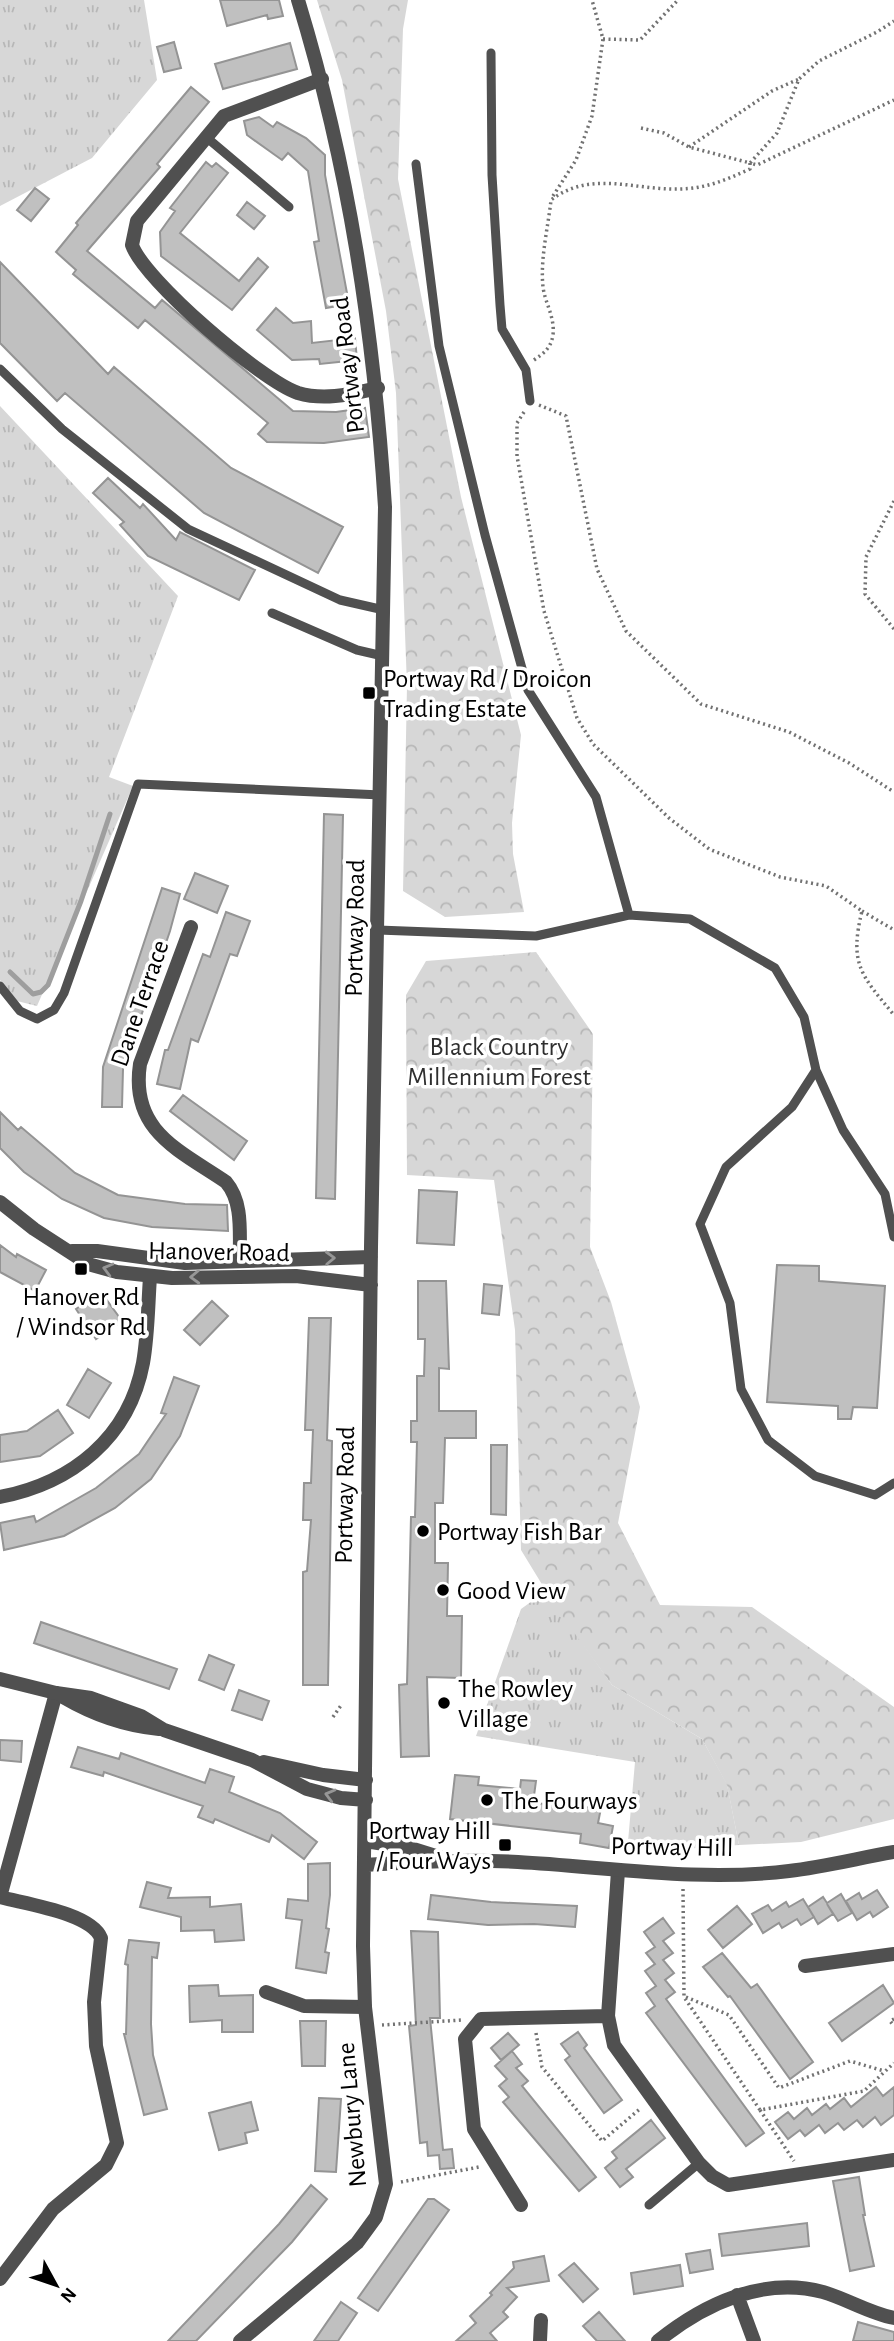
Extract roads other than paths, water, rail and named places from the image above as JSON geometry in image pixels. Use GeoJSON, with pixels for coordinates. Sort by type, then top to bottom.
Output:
{"type":"FeatureCollection","features":[{"type":"Feature","properties":{"kind":"street","name":"Portway Road"},"geometry":{"type":"LineString","coordinates":[[298,0],[322,79],[356,242],[378,388],[385,507],[370,1285],[364,1866]]}},
{"type":"Feature","properties":{"kind":"street"},"geometry":{"type":"LineString","coordinates":[[322,79],[224,116],[136,221],[132,245],[139,259],[164,290],[270,379],[298,393],[319,396],[336,397],[378,388]]}},
{"type":"Feature","properties":{"kind":"street","name":"Dane Terrace"},"geometry":{"type":"LineString","coordinates":[[191,927],[140,1064],[137,1085],[148,1122],[160,1136],[226,1182],[234,1192],[238,1202],[240,1269]]}},
{"type":"Feature","properties":{"kind":"street","name":"Hanover Road"},"geometry":{"type":"LineString","coordinates":[[0,1202],[34,1229],[72,1251],[88,1264],[150,1277],[371,1257]]}},
{"type":"Feature","properties":{"kind":"street","name":"Hanover Road"},"geometry":{"type":"LineString","coordinates":[[72,1251],[97,1251],[152,1260],[370,1285]]}},
{"type":"Feature","properties":{"kind":"street"},"geometry":{"type":"LineString","coordinates":[[0,1497],[48,1484],[74,1470],[96,1454],[114,1433],[126,1412],[143,1363],[152,1260]]}},
{"type":"Feature","properties":{"kind":"street"},"geometry":{"type":"LineString","coordinates":[[0,1679],[56,1693],[91,1698],[141,1716],[164,1730],[253,1760],[366,1780]]}},
{"type":"Feature","properties":{"kind":"street"},"geometry":{"type":"LineString","coordinates":[[0,2279],[53,2209],[106,2165],[117,2143],[96,2046],[94,2002],[101,1938],[97,1929],[83,1920],[0,1897],[56,1693]]}},
{"type":"Feature","properties":{"kind":"street"},"geometry":{"type":"LineString","coordinates":[[253,1760],[307,1789],[341,1798],[366,1800]]}},
{"type":"Feature","properties":{"kind":"street","name":"Portway Hill"},"geometry":{"type":"LineString","coordinates":[[365,1841],[410,1848],[447,1859]]}},
{"type":"Feature","properties":{"kind":"street","name":"Portway Hill"},"geometry":{"type":"LineString","coordinates":[[364,1866],[420,1864],[447,1859],[618,1871],[788,1872],[894,1852]]}},
{"type":"Feature","properties":{"kind":"street","name":"Newbury Lane"},"geometry":{"type":"LineString","coordinates":[[240,2341],[358,2243],[376,2217],[386,2185],[365,2007],[364,1866]]}},
{"type":"Feature","properties":{"kind":"street"},"geometry":{"type":"LineString","coordinates":[[618,1871],[608,2016],[614,2045],[699,2163],[712,2176],[728,2185],[804,2176],[894,2160]]}},
{"type":"Feature","properties":{"kind":"street"},"geometry":{"type":"LineString","coordinates":[[805,1966],[894,1954]]}},
{"type":"Feature","properties":{"kind":"street"},"geometry":{"type":"LineString","coordinates":[[266,1992],[304,2006],[365,2007]]}},
{"type":"Feature","properties":{"kind":"street"},"geometry":{"type":"LineString","coordinates":[[521,2205],[498,2163],[474,2129],[465,2039],[481,2019],[608,2016]]}},
{"type":"Feature","properties":{"kind":"street"},"geometry":{"type":"LineString","coordinates":[[659,2341],[703,2310],[737,2295],[783,2287],[822,2292],[894,2318]]}},
{"type":"Feature","properties":{"kind":"street"},"geometry":{"type":"LineString","coordinates":[[737,2295],[754,2341]]}},
{"type":"Feature","properties":{"kind":"street"},"geometry":{"type":"LineString","coordinates":[[540,2341],[541,2320]]}},
{"type":"Feature","properties":{"kind":"lane"},"geometry":{"type":"LineString","coordinates":[[491,52],[492,175],[502,329],[526,370],[530,401]]}},
{"type":"Feature","properties":{"kind":"lane"},"geometry":{"type":"LineString","coordinates":[[206,137],[289,207]]}},
{"type":"Feature","properties":{"kind":"lane"},"geometry":{"type":"LineString","coordinates":[[415,164],[439,346],[485,535],[528,690],[596,797],[629,915]]}},
{"type":"Feature","properties":{"kind":"lane"},"geometry":{"type":"LineString","coordinates":[[0,369],[62,429],[188,529],[340,600],[384,610]]}},
{"type":"Feature","properties":{"kind":"lane"},"geometry":{"type":"LineString","coordinates":[[272,613],[357,650],[383,656]]}},
{"type":"Feature","properties":{"kind":"lane"},"geometry":{"type":"LineString","coordinates":[[0,986],[20,1011],[37,1019],[54,1010],[64,993],[138,784],[381,795]]}},
{"type":"Feature","properties":{"kind":"lane"},"geometry":{"type":"LineString","coordinates":[[378,930],[536,936],[629,915],[690,919],[775,968],[804,1017],[816,1070],[843,1130],[885,1194],[894,1237]]}},
{"type":"Feature","properties":{"kind":"lane"},"geometry":{"type":"LineString","coordinates":[[816,1070],[792,1107],[726,1167],[700,1224],[730,1303],[741,1389],[768,1440],[816,1476],[875,1495],[894,1483]]}},
{"type":"Feature","properties":{"kind":"lane"},"geometry":{"type":"LineString","coordinates":[[649,2204],[699,2163]]}},
{"type":"Feature","properties":{"kind":"waterway"},"geometry":{"type":"LineString","coordinates":[[10,972],[33,994],[41,992],[48,985],[81,901],[110,814]]}},
{"type":"Feature","properties":{"kind":"place","name":"Portway Rd / Droicon Trading Estate"},"geometry":{"type":"Point","coordinates":[369,693]}},
{"type":"Feature","properties":{"kind":"place","name":"Hanover Rd / Windsor Rd"},"geometry":{"type":"Point","coordinates":[81,1269]}},
{"type":"Feature","properties":{"kind":"place","name":"Portway Fish Bar"},"geometry":{"type":"Point","coordinates":[423,1531]}},
{"type":"Feature","properties":{"kind":"place","name":"Good View"},"geometry":{"type":"Point","coordinates":[443,1590]}},
{"type":"Feature","properties":{"kind":"place","name":"The Rowley Village"},"geometry":{"type":"Point","coordinates":[444,1703]}},
{"type":"Feature","properties":{"kind":"place","name":"The Fourways"},"geometry":{"type":"Point","coordinates":[487,1800]}},
{"type":"Feature","properties":{"kind":"place","name":"Portway Hill / Four Ways"},"geometry":{"type":"Point","coordinates":[505,1845]}},
{"type":"Feature","properties":{"kind":"park label","name":"Black Country Millennium Forest"},"geometry":{"type":"Point","coordinates":[499,1061]}}]}
